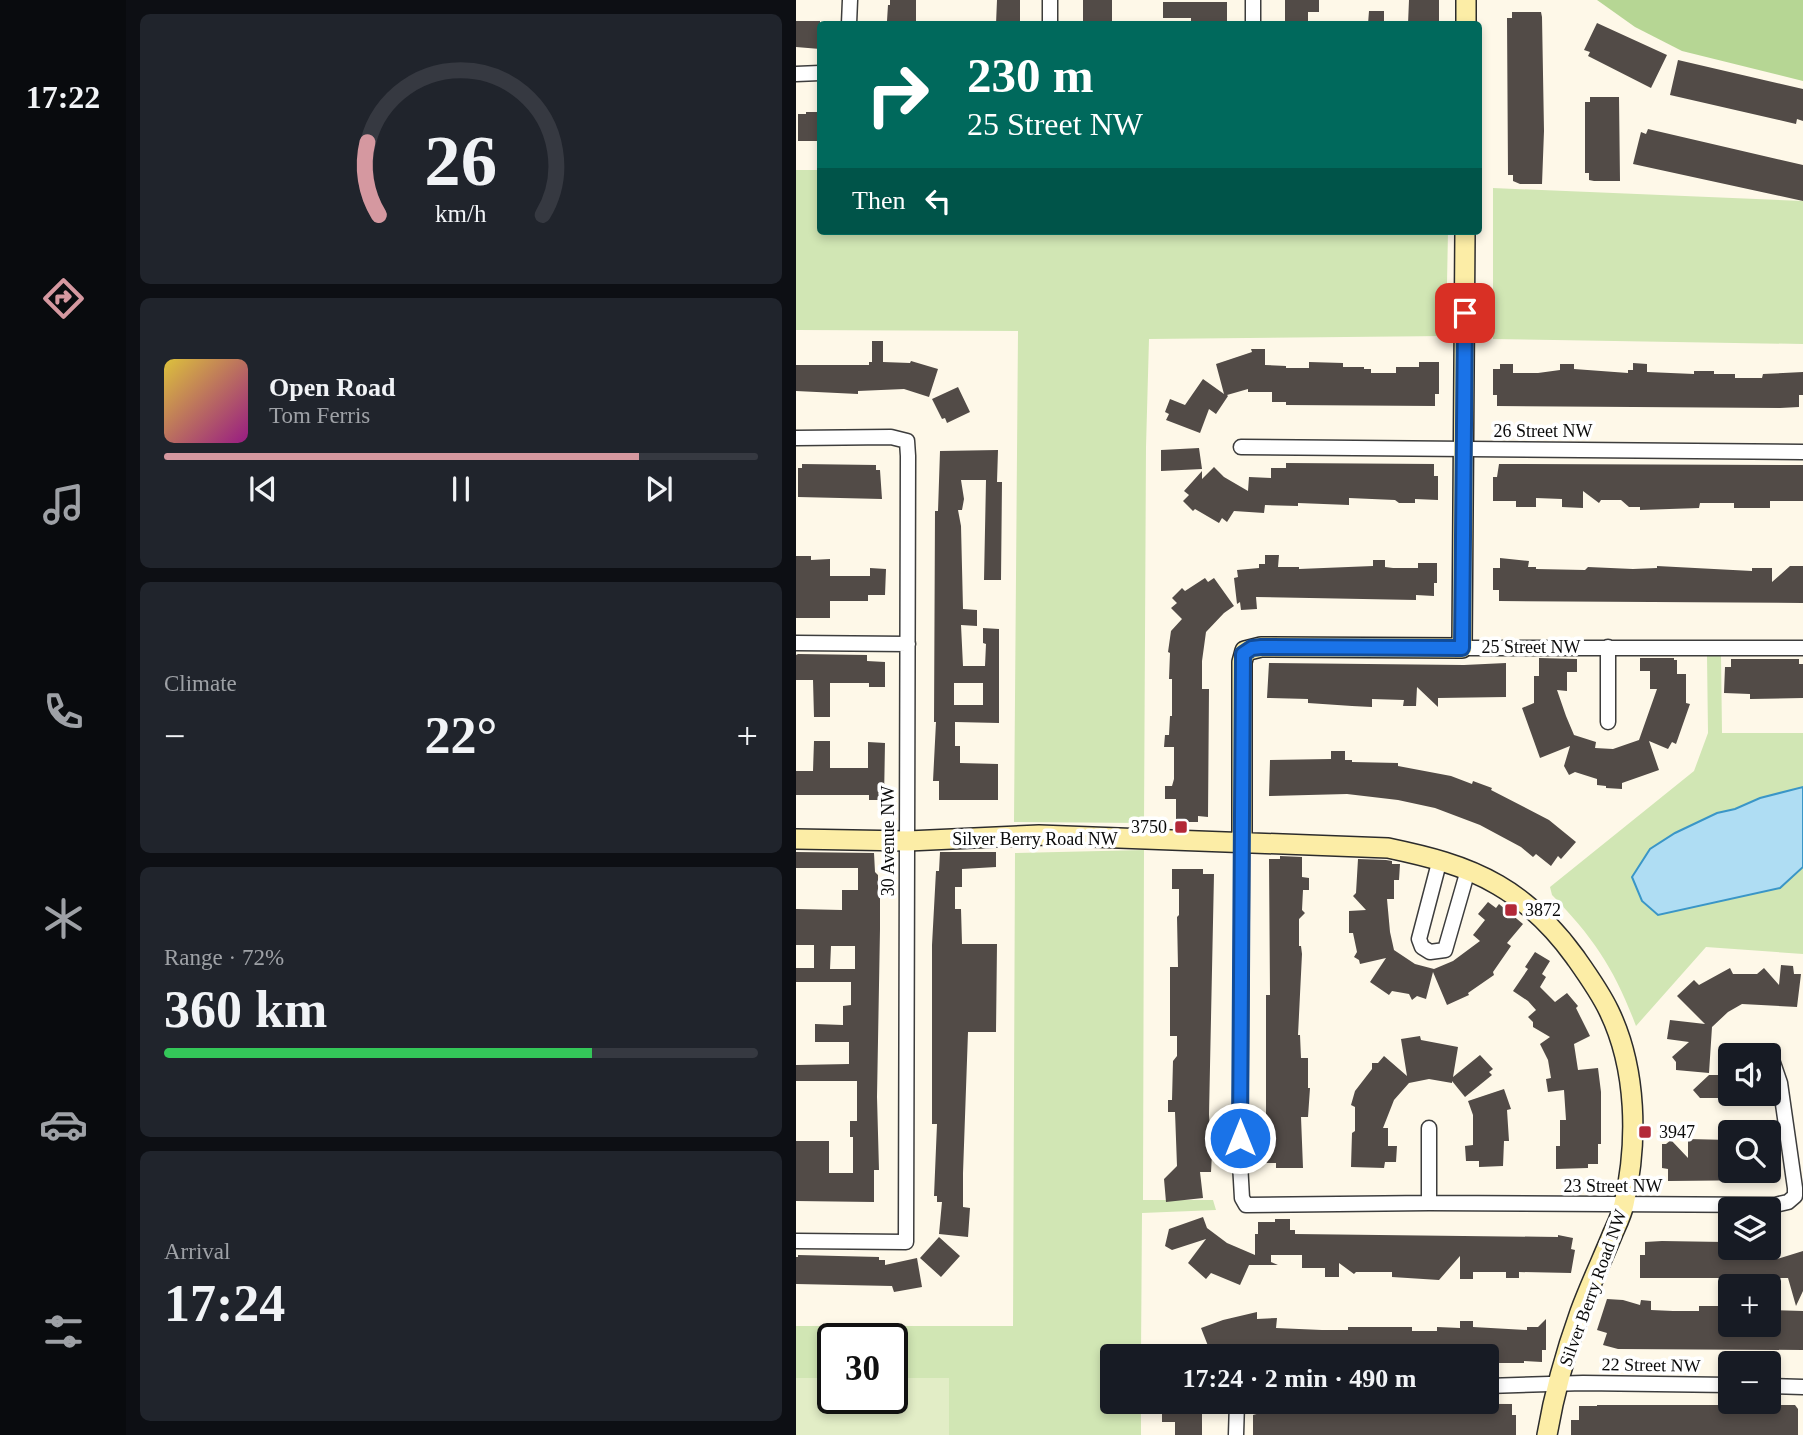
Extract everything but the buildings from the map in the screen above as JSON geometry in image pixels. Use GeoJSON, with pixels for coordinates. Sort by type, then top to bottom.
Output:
{"type":"FeatureCollection","features":[{"type":"Feature","properties":{"kind":"street"},"geometry":{"type":"LineString","coordinates":[[849,21],[850,0]]}},
{"type":"Feature","properties":{"kind":"street"},"geometry":{"type":"LineString","coordinates":[[1050,0],[1050,21]]}},
{"type":"Feature","properties":{"kind":"street"},"geometry":{"type":"LineString","coordinates":[[1253,0],[1253,21]]}},
{"type":"Feature","properties":{"kind":"street"},"geometry":{"type":"LineString","coordinates":[[1466,0],[1466,21]]}},
{"type":"Feature","properties":{"kind":"street"},"geometry":{"type":"LineString","coordinates":[[796,74],[817,73]]}},
{"type":"Feature","properties":{"kind":"street"},"geometry":{"type":"LineString","coordinates":[[1462,648],[1465,235]]}},
{"type":"Feature","properties":{"kind":"street","name":"30 Avenue NW"},"geometry":{"type":"LineString","coordinates":[[796,438],[907,440],[908,644],[906,1241],[796,1241]]}},
{"type":"Feature","properties":{"kind":"street","name":"26 Street NW"},"geometry":{"type":"LineString","coordinates":[[1241,447],[1803,452]]}},
{"type":"Feature","properties":{"kind":"street"},"geometry":{"type":"LineString","coordinates":[[796,643],[908,644]]}},
{"type":"Feature","properties":{"kind":"street","name":"25 Street NW"},"geometry":{"type":"LineString","coordinates":[[1242,844],[1242,662],[1245,651],[1261,647],[1803,648]]}},
{"type":"Feature","properties":{"kind":"street"},"geometry":{"type":"LineString","coordinates":[[1608,647],[1608,722]]}},
{"type":"Feature","properties":{"kind":"street","name":"Silver Berry Road NW"},"geometry":{"type":"LineString","coordinates":[[796,839],[908,841],[1039,835],[1388,848],[1440,859],[1468,870],[1515,895],[1567,946],[1610,1011],[1625,1053],[1632,1099],[1631,1155],[1624,1205],[1580,1313],[1547,1435]]}},
{"type":"Feature","properties":{"kind":"street","name":"23 Street NW"},"geometry":{"type":"LineString","coordinates":[[1242,844],[1240,1163],[1243,1202],[1250,1206],[1429,1203],[1775,1205],[1788,1202],[1795,1196],[1781,1091]]}},
{"type":"Feature","properties":{"kind":"street"},"geometry":{"type":"LineString","coordinates":[[1440,859],[1419,939],[1422,947],[1430,952],[1445,950],[1468,870]]}},
{"type":"Feature","properties":{"kind":"street"},"geometry":{"type":"LineString","coordinates":[[1781,1057],[1788,1057]]}},
{"type":"Feature","properties":{"kind":"street"},"geometry":{"type":"LineString","coordinates":[[1429,1128],[1429,1203]]}},
{"type":"Feature","properties":{"kind":"street","name":"22 Street NW"},"geometry":{"type":"LineString","coordinates":[[1499,1385],[1718,1385]]}},
{"type":"Feature","properties":{"kind":"street"},"geometry":{"type":"LineString","coordinates":[[1781,1386],[1803,1387]]}},
{"type":"Feature","properties":{"kind":"street"},"geometry":{"type":"LineString","coordinates":[[1236,1435],[1237,1414]]}},
{"type":"Feature","properties":{"kind":"green space"},"geometry":{"type":"Polygon","coordinates":[[[1597,0],[1803,0],[1803,81],[1682,51],[1635,27],[1597,0]]]}},
{"type":"Feature","properties":{"kind":"green space"},"geometry":{"type":"Polygon","coordinates":[[[796,170],[817,170],[817,235],[1448,235],[1446,336],[1149,339],[1144,823],[1014,822],[1018,331],[796,330],[796,170]]]}},
{"type":"Feature","properties":{"kind":"green space"},"geometry":{"type":"Polygon","coordinates":[[[1493,188],[1803,201],[1803,344],[1493,339],[1493,188]]]}},
{"type":"Feature","properties":{"kind":"green space"},"geometry":{"type":"Polygon","coordinates":[[[1721,655],[1722,733],[1803,733],[1803,954],[1706,947],[1636,1026],[1620,988],[1602,956],[1552,895],[1550,887],[1694,771],[1708,733],[1707,656],[1721,655]]]}},
{"type":"Feature","properties":{"kind":"green space"},"geometry":{"type":"Polygon","coordinates":[[[1144,850],[1143,1200],[1213,1200],[1216,1210],[1142,1213],[1141,1344],[1100,1344],[1100,1414],[1141,1414],[1141,1435],[796,1435],[796,1326],[817,1326],[817,1414],[908,1414],[908,1326],[1013,1326],[1015,853],[1144,850]]]}},
{"type":"Feature","properties":{"kind":"green space"},"geometry":{"type":"Polygon","coordinates":[[[796,1378],[817,1378],[817,1414],[908,1414],[908,1378],[949,1378],[949,1435],[796,1435],[796,1378]]]}},
{"type":"Feature","properties":{"kind":"water"},"geometry":{"type":"Polygon","coordinates":[[[1803,787],[1803,867],[1780,888],[1658,915],[1642,901],[1632,877],[1650,849],[1675,833],[1717,813],[1803,787]]]}},
{"type":"Feature","properties":{"kind":"place","name":"3750"},"geometry":{"type":"Point","coordinates":[1181,827]}},
{"type":"Feature","properties":{"kind":"place","name":"3872"},"geometry":{"type":"Point","coordinates":[1511,910]}},
{"type":"Feature","properties":{"kind":"place","name":"3947"},"geometry":{"type":"Point","coordinates":[1645,1132]}},
{"type":"Feature","properties":{"kind":"route"},"geometry":{"type":"LineString","coordinates":[[1240,1138],[1243,654],[1252,648],[1261,647],[1462,648],[1465,313]]}}]}
